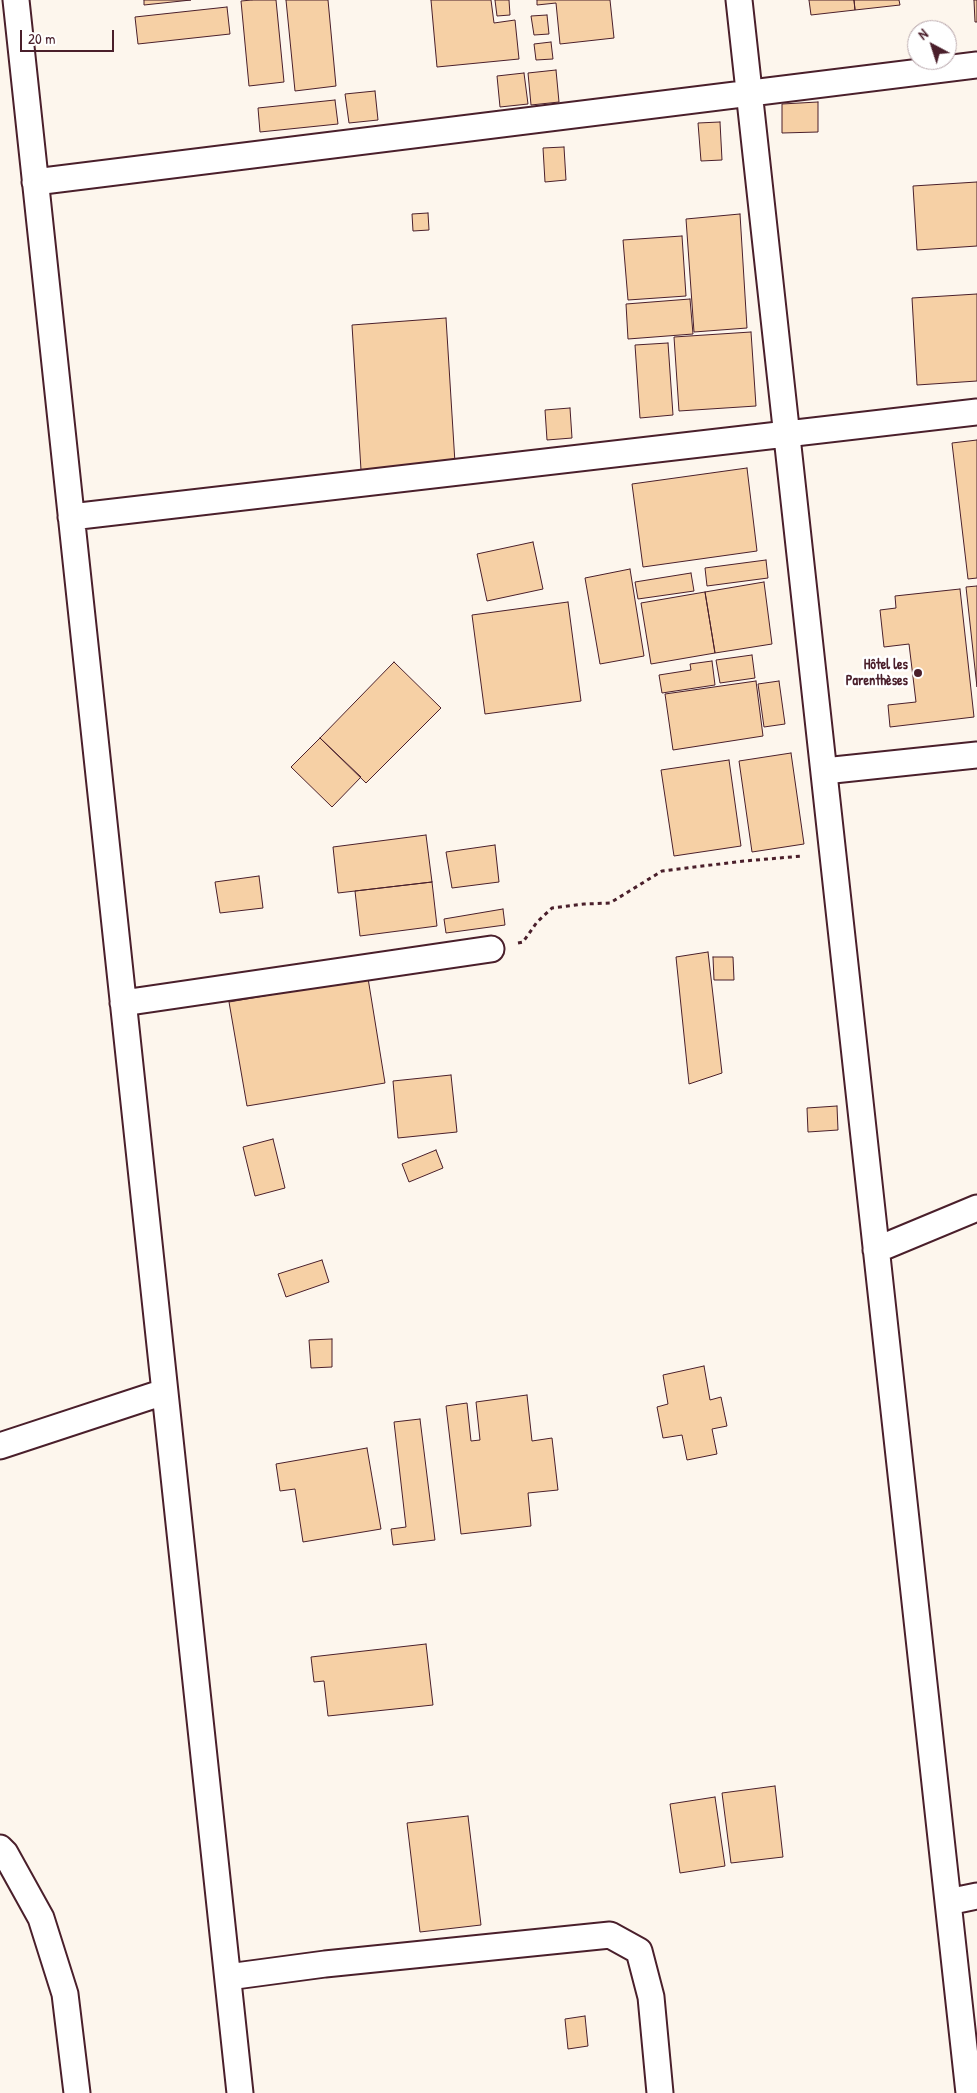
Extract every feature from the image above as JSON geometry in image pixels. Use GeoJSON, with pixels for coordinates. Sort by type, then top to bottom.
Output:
{"type":"FeatureCollection","features":[{"type":"Feature","properties":{"kind":"street"},"geometry":{"type":"LineString","coordinates":[[16,0],[240,2093]]}},
{"type":"Feature","properties":{"kind":"street"},"geometry":{"type":"LineString","coordinates":[[739,0],[969,2093]]}},
{"type":"Feature","properties":{"kind":"street"},"geometry":{"type":"LineString","coordinates":[[35,182],[977,65]]}},
{"type":"Feature","properties":{"kind":"street"},"geometry":{"type":"LineString","coordinates":[[71,517],[977,412]]}},
{"type":"Feature","properties":{"kind":"street"},"geometry":{"type":"LineString","coordinates":[[824,772],[977,755]]}},
{"type":"Feature","properties":{"kind":"street"},"geometry":{"type":"LineString","coordinates":[[123,1003],[491,949]]}},
{"type":"Feature","properties":{"kind":"street"},"geometry":{"type":"LineString","coordinates":[[876,1250],[977,1208]]}},
{"type":"Feature","properties":{"kind":"street"},"geometry":{"type":"LineString","coordinates":[[0,1446],[164,1392]]}},
{"type":"Feature","properties":{"kind":"street"},"geometry":{"type":"LineString","coordinates":[[0,1848],[5,1853],[44,1926],[65,1994],[77,2093]]}},
{"type":"Feature","properties":{"kind":"street"},"geometry":{"type":"LineString","coordinates":[[948,1902],[977,1896]]}},
{"type":"Feature","properties":{"kind":"street"},"geometry":{"type":"LineString","coordinates":[[228,1977],[325,1964],[610,1935],[638,1951],[651,1997],[660,2093]]}},
{"type":"Feature","properties":{"kind":"path"},"geometry":{"type":"LineString","coordinates":[[491,949],[523,942],[537,922],[552,908],[610,903],[662,871],[797,855],[834,860]]}},
{"type":"Feature","properties":{"kind":"building"},"geometry":{"type":"Polygon","coordinates":[[[144,0],[191,0],[144,5],[144,0]]]}},
{"type":"Feature","properties":{"kind":"building"},"geometry":{"type":"Polygon","coordinates":[[[276,0],[284,82],[249,86],[241,1],[276,0]]]}},
{"type":"Feature","properties":{"kind":"building"},"geometry":{"type":"Polygon","coordinates":[[[286,0],[328,0],[336,86],[295,91],[286,0]]]}},
{"type":"Feature","properties":{"kind":"building"},"geometry":{"type":"Polygon","coordinates":[[[431,0],[491,0],[494,23],[515,20],[519,59],[437,67],[431,0]]]}},
{"type":"Feature","properties":{"kind":"building"},"geometry":{"type":"Polygon","coordinates":[[[495,0],[509,0],[510,15],[497,16],[495,0]]]}},
{"type":"Feature","properties":{"kind":"building"},"geometry":{"type":"Polygon","coordinates":[[[537,0],[610,0],[614,38],[560,44],[556,3],[537,5],[537,0]]]}},
{"type":"Feature","properties":{"kind":"building"},"geometry":{"type":"Polygon","coordinates":[[[809,0],[854,0],[855,10],[811,15],[809,0]]]}},
{"type":"Feature","properties":{"kind":"building"},"geometry":{"type":"Polygon","coordinates":[[[854,0],[899,0],[900,5],[855,10],[854,0]]]}},
{"type":"Feature","properties":{"kind":"building"},"geometry":{"type":"Polygon","coordinates":[[[974,0],[977,0],[977,22],[975,22],[974,0]]]}},
{"type":"Feature","properties":{"kind":"building"},"geometry":{"type":"Polygon","coordinates":[[[227,7],[230,34],[138,44],[135,17],[227,7]]]}},
{"type":"Feature","properties":{"kind":"building"},"geometry":{"type":"Polygon","coordinates":[[[547,15],[549,34],[534,35],[531,16],[547,15]]]}},
{"type":"Feature","properties":{"kind":"building"},"geometry":{"type":"Polygon","coordinates":[[[551,42],[553,59],[536,60],[534,44],[551,42]]]}},
{"type":"Feature","properties":{"kind":"building"},"geometry":{"type":"Polygon","coordinates":[[[556,70],[559,102],[531,105],[528,73],[556,70]]]}},
{"type":"Feature","properties":{"kind":"building"},"geometry":{"type":"Polygon","coordinates":[[[524,73],[528,104],[500,107],[497,76],[524,73]]]}},
{"type":"Feature","properties":{"kind":"building"},"geometry":{"type":"Polygon","coordinates":[[[375,91],[378,120],[349,123],[345,94],[375,91]]]}},
{"type":"Feature","properties":{"kind":"building"},"geometry":{"type":"Polygon","coordinates":[[[335,100],[338,124],[260,132],[258,108],[335,100]]]}},
{"type":"Feature","properties":{"kind":"building"},"geometry":{"type":"Polygon","coordinates":[[[818,102],[818,132],[782,133],[782,104],[818,102]]]}},
{"type":"Feature","properties":{"kind":"building"},"geometry":{"type":"Polygon","coordinates":[[[720,122],[722,160],[701,161],[698,123],[720,122]]]}},
{"type":"Feature","properties":{"kind":"building"},"geometry":{"type":"Polygon","coordinates":[[[564,147],[566,180],[545,182],[543,148],[564,147]]]}},
{"type":"Feature","properties":{"kind":"building"},"geometry":{"type":"Polygon","coordinates":[[[977,182],[977,246],[917,250],[913,186],[977,182]]]}},
{"type":"Feature","properties":{"kind":"building"},"geometry":{"type":"Polygon","coordinates":[[[428,213],[429,230],[413,231],[412,214],[428,213]]]}},
{"type":"Feature","properties":{"kind":"building"},"geometry":{"type":"Polygon","coordinates":[[[740,214],[747,328],[694,332],[686,219],[740,214]]]}},
{"type":"Feature","properties":{"kind":"building"},"geometry":{"type":"Polygon","coordinates":[[[682,236],[686,296],[628,300],[623,240],[682,236]]]}},
{"type":"Feature","properties":{"kind":"building"},"geometry":{"type":"Polygon","coordinates":[[[977,294],[977,381],[917,385],[912,298],[977,294]]]}},
{"type":"Feature","properties":{"kind":"building"},"geometry":{"type":"Polygon","coordinates":[[[690,299],[693,334],[628,339],[626,304],[690,299]]]}},
{"type":"Feature","properties":{"kind":"building"},"geometry":{"type":"Polygon","coordinates":[[[446,318],[455,463],[361,470],[352,325],[446,318]]]}},
{"type":"Feature","properties":{"kind":"building"},"geometry":{"type":"Polygon","coordinates":[[[751,332],[756,406],[679,411],[674,337],[751,332]]]}},
{"type":"Feature","properties":{"kind":"building"},"geometry":{"type":"Polygon","coordinates":[[[668,343],[673,415],[640,418],[635,345],[668,343]]]}},
{"type":"Feature","properties":{"kind":"building"},"geometry":{"type":"Polygon","coordinates":[[[570,408],[572,438],[547,440],[545,410],[570,408]]]}},
{"type":"Feature","properties":{"kind":"building"},"geometry":{"type":"Polygon","coordinates":[[[977,440],[977,578],[968,579],[952,443],[977,440]]]}},
{"type":"Feature","properties":{"kind":"building"},"geometry":{"type":"Polygon","coordinates":[[[747,468],[757,551],[643,567],[632,484],[747,468]]]}},
{"type":"Feature","properties":{"kind":"building"},"geometry":{"type":"Polygon","coordinates":[[[533,542],[543,589],[487,601],[477,554],[533,542]]]}},
{"type":"Feature","properties":{"kind":"building"},"geometry":{"type":"Polygon","coordinates":[[[766,560],[768,578],[707,586],[705,568],[766,560]]]}},
{"type":"Feature","properties":{"kind":"building"},"geometry":{"type":"Polygon","coordinates":[[[630,569],[644,656],[600,664],[585,578],[630,569]]]}},
{"type":"Feature","properties":{"kind":"building"},"geometry":{"type":"Polygon","coordinates":[[[691,573],[694,591],[638,599],[635,582],[691,573]]]}},
{"type":"Feature","properties":{"kind":"building"},"geometry":{"type":"Polygon","coordinates":[[[764,582],[772,644],[715,653],[705,592],[764,582]]]}},
{"type":"Feature","properties":{"kind":"building"},"geometry":{"type":"Polygon","coordinates":[[[977,586],[977,687],[966,587],[977,586]]]}},
{"type":"Feature","properties":{"kind":"building"},"geometry":{"type":"Polygon","coordinates":[[[960,589],[974,717],[890,727],[888,705],[916,702],[909,644],[884,647],[880,610],[896,608],[895,596],[960,589]]]}},
{"type":"Feature","properties":{"kind":"building"},"geometry":{"type":"Polygon","coordinates":[[[705,592],[715,653],[651,664],[641,603],[705,592]]]}},
{"type":"Feature","properties":{"kind":"building"},"geometry":{"type":"Polygon","coordinates":[[[568,602],[581,701],[485,714],[472,615],[568,602]]]}},
{"type":"Feature","properties":{"kind":"building"},"geometry":{"type":"Polygon","coordinates":[[[752,655],[755,678],[720,683],[716,660],[752,655]]]}},
{"type":"Feature","properties":{"kind":"building"},"geometry":{"type":"Polygon","coordinates":[[[712,661],[715,685],[662,693],[659,675],[691,670],[690,664],[712,661]]]}},
{"type":"Feature","properties":{"kind":"building"},"geometry":{"type":"Polygon","coordinates":[[[394,662],[441,708],[366,783],[320,738],[394,662]]]}},
{"type":"Feature","properties":{"kind":"building"},"geometry":{"type":"Polygon","coordinates":[[[756,681],[763,736],[673,750],[665,694],[756,681]]]}},
{"type":"Feature","properties":{"kind":"building"},"geometry":{"type":"Polygon","coordinates":[[[779,681],[785,724],[764,727],[758,684],[779,681]]]}},
{"type":"Feature","properties":{"kind":"building"},"geometry":{"type":"Polygon","coordinates":[[[320,738],[361,777],[332,807],[291,767],[320,738]]]}},
{"type":"Feature","properties":{"kind":"building"},"geometry":{"type":"Polygon","coordinates":[[[791,753],[804,844],[752,852],[739,761],[791,753]]]}},
{"type":"Feature","properties":{"kind":"building"},"geometry":{"type":"Polygon","coordinates":[[[729,760],[741,846],[674,856],[661,770],[729,760]]]}},
{"type":"Feature","properties":{"kind":"building"},"geometry":{"type":"Polygon","coordinates":[[[426,835],[432,882],[338,893],[333,847],[426,835]]]}},
{"type":"Feature","properties":{"kind":"building"},"geometry":{"type":"Polygon","coordinates":[[[495,845],[499,882],[452,888],[446,852],[495,845]]]}},
{"type":"Feature","properties":{"kind":"building"},"geometry":{"type":"Polygon","coordinates":[[[259,876],[263,908],[220,913],[215,882],[259,876]]]}},
{"type":"Feature","properties":{"kind":"building"},"geometry":{"type":"Polygon","coordinates":[[[432,882],[437,926],[360,936],[355,891],[432,882]]]}},
{"type":"Feature","properties":{"kind":"building"},"geometry":{"type":"Polygon","coordinates":[[[503,909],[505,925],[446,933],[444,919],[503,909]]]}},
{"type":"Feature","properties":{"kind":"building"},"geometry":{"type":"Polygon","coordinates":[[[708,952],[722,1073],[689,1084],[676,957],[708,952]]]}},
{"type":"Feature","properties":{"kind":"building"},"geometry":{"type":"Polygon","coordinates":[[[713,957],[733,957],[734,980],[714,980],[713,957]]]}},
{"type":"Feature","properties":{"kind":"building"},"geometry":{"type":"Polygon","coordinates":[[[368,978],[385,1083],[247,1106],[229,1002],[368,978]]]}},
{"type":"Feature","properties":{"kind":"building"},"geometry":{"type":"Polygon","coordinates":[[[451,1075],[457,1132],[398,1138],[393,1081],[451,1075]]]}},
{"type":"Feature","properties":{"kind":"building"},"geometry":{"type":"Polygon","coordinates":[[[837,1106],[838,1130],[808,1132],[807,1108],[837,1106]]]}},
{"type":"Feature","properties":{"kind":"building"},"geometry":{"type":"Polygon","coordinates":[[[273,1139],[285,1188],[255,1196],[243,1147],[273,1139]]]}},
{"type":"Feature","properties":{"kind":"building"},"geometry":{"type":"Polygon","coordinates":[[[436,1150],[443,1168],[409,1182],[402,1164],[436,1150]]]}},
{"type":"Feature","properties":{"kind":"building"},"geometry":{"type":"Polygon","coordinates":[[[322,1260],[329,1282],[286,1297],[278,1274],[322,1260]]]}},
{"type":"Feature","properties":{"kind":"building"},"geometry":{"type":"Polygon","coordinates":[[[332,1339],[332,1367],[311,1368],[309,1340],[332,1339]]]}},
{"type":"Feature","properties":{"kind":"building"},"geometry":{"type":"Polygon","coordinates":[[[704,1366],[710,1400],[721,1397],[727,1426],[712,1429],[717,1454],[687,1460],[682,1435],[663,1438],[657,1407],[668,1404],[663,1375],[704,1366]]]}},
{"type":"Feature","properties":{"kind":"building"},"geometry":{"type":"Polygon","coordinates":[[[527,1395],[532,1441],[552,1438],[558,1490],[528,1493],[531,1526],[461,1534],[446,1406],[467,1403],[471,1441],[480,1440],[476,1402],[527,1395]]]}},
{"type":"Feature","properties":{"kind":"building"},"geometry":{"type":"Polygon","coordinates":[[[420,1419],[435,1540],[393,1545],[391,1529],[406,1527],[394,1422],[420,1419]]]}},
{"type":"Feature","properties":{"kind":"building"},"geometry":{"type":"Polygon","coordinates":[[[367,1448],[381,1529],[303,1542],[295,1489],[280,1491],[276,1464],[367,1448]]]}},
{"type":"Feature","properties":{"kind":"building"},"geometry":{"type":"Polygon","coordinates":[[[426,1644],[433,1705],[328,1716],[324,1681],[314,1682],[311,1657],[426,1644]]]}},
{"type":"Feature","properties":{"kind":"building"},"geometry":{"type":"Polygon","coordinates":[[[775,1786],[783,1857],[731,1863],[722,1793],[775,1786]]]}},
{"type":"Feature","properties":{"kind":"building"},"geometry":{"type":"Polygon","coordinates":[[[715,1797],[725,1866],[680,1873],[670,1804],[715,1797]]]}},
{"type":"Feature","properties":{"kind":"building"},"geometry":{"type":"Polygon","coordinates":[[[468,1816],[481,1925],[420,1932],[407,1823],[468,1816]]]}},
{"type":"Feature","properties":{"kind":"building"},"geometry":{"type":"Polygon","coordinates":[[[585,2016],[588,2046],[568,2049],[565,2019],[585,2016]]]}},
{"type":"Feature","properties":{"kind":"place","name":"Hôtel les Parenthèses"},"geometry":{"type":"Point","coordinates":[918,673]}}]}
